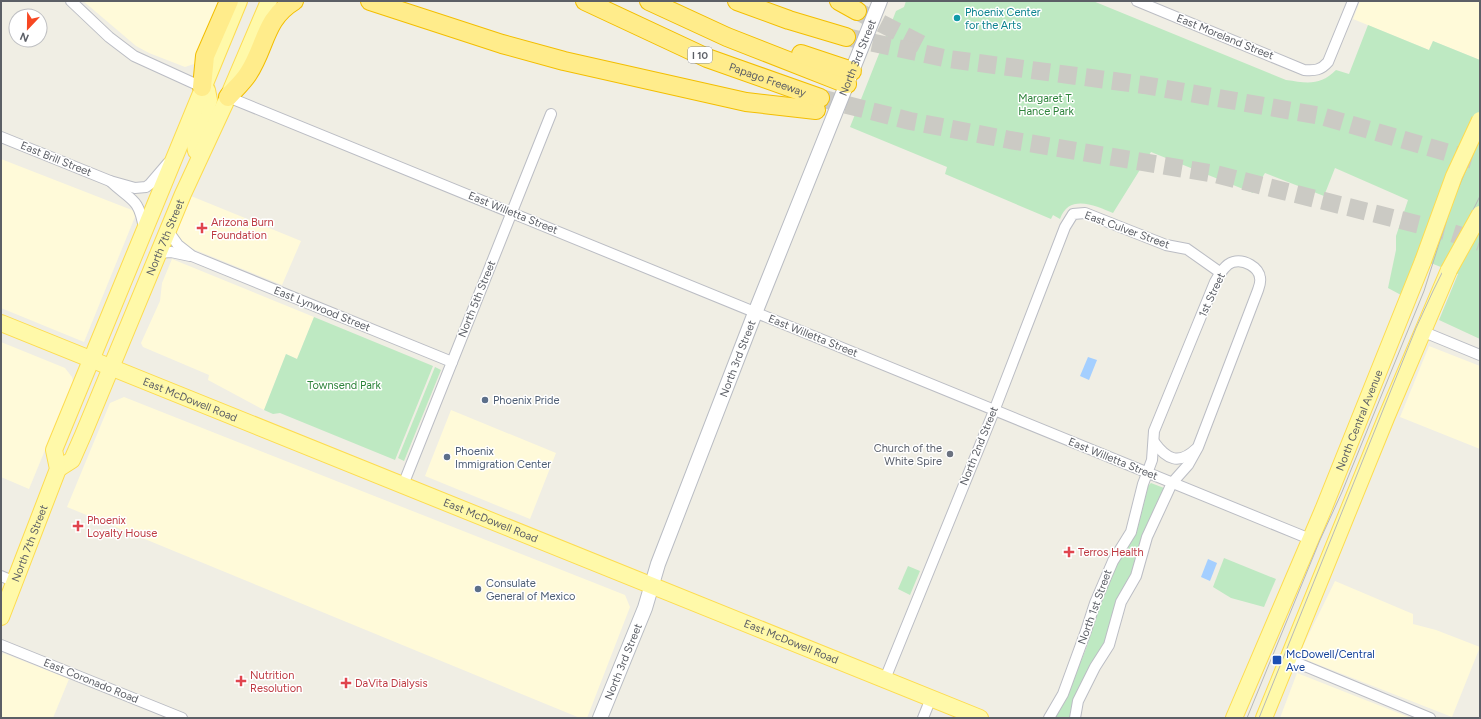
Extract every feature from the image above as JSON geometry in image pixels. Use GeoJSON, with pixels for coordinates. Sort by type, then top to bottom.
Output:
{"type":"FeatureCollection","features":[{"type":"Feature","properties":{"kind":"highway"},"geometry":{"type":"LineString","coordinates":[[202,87],[205,56],[229,1]]}},
{"type":"Feature","properties":{"kind":"highway"},"geometry":{"type":"LineString","coordinates":[[228,97],[248,73],[272,22],[283,8],[294,1]]}},
{"type":"Feature","properties":{"kind":"highway"},"geometry":{"type":"LineString","coordinates":[[370,1],[458,29]]}},
{"type":"Feature","properties":{"kind":"highway"},"geometry":{"type":"LineString","coordinates":[[410,1],[458,29]]}},
{"type":"Feature","properties":{"kind":"highway","name":"Papago Freeway"},"geometry":{"type":"LineString","coordinates":[[458,29],[502,44],[666,85],[746,102],[818,104],[707,58],[585,1]]}},
{"type":"Feature","properties":{"kind":"highway"},"geometry":{"type":"LineString","coordinates":[[649,1],[727,37],[849,77]]}},
{"type":"Feature","properties":{"kind":"highway"},"geometry":{"type":"LineString","coordinates":[[666,1],[849,77]]}},
{"type":"Feature","properties":{"kind":"highway"},"geometry":{"type":"LineString","coordinates":[[737,1],[789,20],[846,38]]}},
{"type":"Feature","properties":{"kind":"highway"},"geometry":{"type":"LineString","coordinates":[[839,1],[857,11]]}},
{"type":"Feature","properties":{"kind":"main road","name":"North 7th Street"},"geometry":{"type":"LineString","coordinates":[[58,469],[54,450],[202,87],[239,1]]}},
{"type":"Feature","properties":{"kind":"main road","name":"North 7th Street"},"geometry":{"type":"LineString","coordinates":[[1,617],[8,579],[58,469],[72,460],[168,231],[269,1]]}},
{"type":"Feature","properties":{"kind":"main road"},"geometry":{"type":"LineString","coordinates":[[199,159],[195,145],[209,100],[207,90],[202,87]]}},
{"type":"Feature","properties":{"kind":"main road","name":"North Central Avenue"},"geometry":{"type":"LineString","coordinates":[[1234,718],[1368,400],[1423,261],[1454,176],[1480,120]]}},
{"type":"Feature","properties":{"kind":"main road"},"geometry":{"type":"LineString","coordinates":[[1264,718],[1386,418],[1424,332],[1449,270],[1480,214]]}},
{"type":"Feature","properties":{"kind":"main road","name":"East McDowell Road"},"geometry":{"type":"LineString","coordinates":[[1,323],[980,718]]}},
{"type":"Feature","properties":{"kind":"street"},"geometry":{"type":"LineString","coordinates":[[71,1],[109,37],[134,56],[202,87]]}},
{"type":"Feature","properties":{"kind":"street","name":"North 3rd Street"},"geometry":{"type":"LineString","coordinates":[[600,718],[646,608],[651,584],[755,313],[880,1]]}},
{"type":"Feature","properties":{"kind":"street","name":"East Moreland Street"},"geometry":{"type":"LineString","coordinates":[[1137,1],[1158,5],[1304,70],[1314,71],[1328,62],[1353,1]]}},
{"type":"Feature","properties":{"kind":"street","name":"East Willetta Street"},"geometry":{"type":"LineString","coordinates":[[228,97],[1310,539]]}},
{"type":"Feature","properties":{"kind":"street","name":"North 5th Street"},"geometry":{"type":"LineString","coordinates":[[403,485],[551,114]]}},
{"type":"Feature","properties":{"kind":"street","name":"East Brill Street"},"geometry":{"type":"LineString","coordinates":[[1,137],[110,181],[135,188],[146,187],[175,154]]}},
{"type":"Feature","properties":{"kind":"street","name":"East Brill Street"},"geometry":{"type":"LineString","coordinates":[[110,181],[130,196],[137,204],[142,216],[144,230]]}},
{"type":"Feature","properties":{"kind":"street","name":"East Culver Street"},"geometry":{"type":"LineString","coordinates":[[1073,214],[1085,213],[1166,245],[1187,249],[1221,273]]}},
{"type":"Feature","properties":{"kind":"street","name":"North 2nd Street"},"geometry":{"type":"LineString","coordinates":[[885,679],[994,411],[1065,227],[1073,214]]}},
{"type":"Feature","properties":{"kind":"street","name":"East Lynwood Street"},"geometry":{"type":"LineString","coordinates":[[168,231],[178,245],[192,256],[452,362]]}},
{"type":"Feature","properties":{"kind":"street","name":"East Lynwood Street"},"geometry":{"type":"LineString","coordinates":[[159,253],[170,252],[185,256],[192,256]]}},
{"type":"Feature","properties":{"kind":"street","name":"1st Street"},"geometry":{"type":"LineString","coordinates":[[1147,473],[1152,460],[1154,431],[1221,273],[1227,265],[1233,262],[1247,264],[1258,272],[1260,284],[1198,447],[1188,465],[1172,483]]}},
{"type":"Feature","properties":{"kind":"street"},"geometry":{"type":"LineString","coordinates":[[1424,332],[1480,355]]}},
{"type":"Feature","properties":{"kind":"street"},"geometry":{"type":"LineString","coordinates":[[1154,442],[1161,452],[1173,458],[1181,459],[1189,456],[1198,447]]}},
{"type":"Feature","properties":{"kind":"street","name":"North 1st Street"},"geometry":{"type":"LineString","coordinates":[[1049,718],[1063,694],[1095,602],[1113,561],[1131,532],[1147,473]]}},
{"type":"Feature","properties":{"kind":"street","name":"North 1st Street"},"geometry":{"type":"LineString","coordinates":[[1075,718],[1078,701],[1095,667],[1109,645],[1116,613],[1136,576],[1147,537],[1172,483]]}},
{"type":"Feature","properties":{"kind":"street","name":"East Coronado Road"},"geometry":{"type":"LineString","coordinates":[[1,645],[182,718]]}},
{"type":"Feature","properties":{"kind":"street"},"geometry":{"type":"LineString","coordinates":[[1288,659],[1430,718]]}},
{"type":"Feature","properties":{"kind":"street"},"geometry":{"type":"LineString","coordinates":[[923,718],[931,698]]}},
{"type":"Feature","properties":{"kind":"shaded area"},"geometry":{"type":"Polygon","coordinates":[[[83,1],[223,1],[197,63],[185,67],[149,53],[136,46],[83,1]]]}},
{"type":"Feature","properties":{"kind":"shaded area"},"geometry":{"type":"Polygon","coordinates":[[[1360,1],[1480,1],[1480,60],[1433,41],[1429,50],[1353,19],[1360,1]]]}},
{"type":"Feature","properties":{"kind":"shaded area"},"geometry":{"type":"Polygon","coordinates":[[[1,159],[137,212],[84,342],[1,308],[1,159]]]}},
{"type":"Feature","properties":{"kind":"shaded area"},"geometry":{"type":"Polygon","coordinates":[[[191,196],[301,241],[282,285],[183,245],[176,234],[191,196]]]}},
{"type":"Feature","properties":{"kind":"shaded area"},"geometry":{"type":"Polygon","coordinates":[[[172,259],[314,317],[297,359],[286,354],[264,410],[208,380],[209,375],[143,347],[141,343],[160,301],[162,283],[172,259]]]}},
{"type":"Feature","properties":{"kind":"shaded area"},"geometry":{"type":"Polygon","coordinates":[[[1,342],[65,368],[72,377],[73,382],[29,489],[1,477],[1,342]]]}},
{"type":"Feature","properties":{"kind":"shaded area"},"geometry":{"type":"Polygon","coordinates":[[[1429,346],[1480,366],[1480,449],[1400,417],[1429,346]]]}},
{"type":"Feature","properties":{"kind":"shaded area"},"geometry":{"type":"Polygon","coordinates":[[[124,397],[625,595],[630,607],[587,718],[580,718],[67,507],[110,403],[124,397]]]}},
{"type":"Feature","properties":{"kind":"shaded area"},"geometry":{"type":"Polygon","coordinates":[[[451,410],[556,453],[530,519],[425,476],[451,410]]]}},
{"type":"Feature","properties":{"kind":"shaded area"},"geometry":{"type":"Polygon","coordinates":[[[1335,581],[1413,614],[1413,624],[1436,630],[1480,647],[1452,717],[1304,659],[1299,654],[1335,581]]]}},
{"type":"Feature","properties":{"kind":"shaded area"},"geometry":{"type":"Polygon","coordinates":[[[3,653],[69,679],[53,718],[1,718],[1,659],[3,653]]]}},
{"type":"Feature","properties":{"kind":"shaded area"},"geometry":{"type":"Polygon","coordinates":[[[1297,673],[1411,718],[1280,718],[1297,673]]]}},
{"type":"Feature","properties":{"kind":"green space","name":"Margaret T. Hance Park"},"geometry":{"type":"Polygon","coordinates":[[[906,1],[1093,1],[1286,80],[1300,82],[1319,81],[1336,70],[1349,74],[1368,25],[1429,50],[1433,41],[1480,60],[1480,339],[1439,320],[1458,274],[1416,257],[1401,295],[1388,288],[1396,250],[1396,236],[1408,200],[1335,168],[1324,196],[1265,173],[1253,193],[1151,152],[1113,213],[1091,205],[1076,204],[1070,206],[1064,211],[1060,219],[1053,215],[1051,219],[945,174],[947,167],[850,127],[896,11],[904,7],[906,1]]]}},
{"type":"Feature","properties":{"kind":"green space","name":"Townsend Park"},"geometry":{"type":"Polygon","coordinates":[[[314,317],[433,366],[395,460],[280,413],[273,414],[264,410],[286,354],[297,359],[314,317]]]}},
{"type":"Feature","properties":{"kind":"green space"},"geometry":{"type":"Polygon","coordinates":[[[435,367],[441,370],[404,461],[398,458],[435,367]]]}},
{"type":"Feature","properties":{"kind":"green space"},"geometry":{"type":"Polygon","coordinates":[[[1151,483],[1164,488],[1165,490],[1137,564],[1111,617],[1107,641],[1073,718],[1052,718],[1073,679],[1085,652],[1090,639],[1096,610],[1148,486],[1151,483]]]}},
{"type":"Feature","properties":{"kind":"green space"},"geometry":{"type":"Polygon","coordinates":[[[1224,558],[1276,579],[1264,607],[1231,598],[1213,587],[1224,558]]]}},
{"type":"Feature","properties":{"kind":"green space"},"geometry":{"type":"Polygon","coordinates":[[[908,566],[920,571],[910,595],[898,589],[908,566]]]}},
{"type":"Feature","properties":{"kind":"water"},"geometry":{"type":"Polygon","coordinates":[[[1088,357],[1097,360],[1089,380],[1080,376],[1088,357]]]}},
{"type":"Feature","properties":{"kind":"water"},"geometry":{"type":"Polygon","coordinates":[[[1208,559],[1217,563],[1210,581],[1201,577],[1208,559]]]}},
{"type":"Feature","properties":{"kind":"tunnel"},"geometry":{"type":"LineString","coordinates":[[857,11],[929,48]]}},
{"type":"Feature","properties":{"kind":"tunnel"},"geometry":{"type":"LineString","coordinates":[[846,37],[949,59],[1144,85],[1321,116],[1480,162]]}},
{"type":"Feature","properties":{"kind":"tunnel"},"geometry":{"type":"LineString","coordinates":[[820,98],[910,121],[1010,140],[1215,174],[1449,232],[1480,242]]}},
{"type":"Feature","properties":{"kind":"tram line"},"geometry":{"type":"LineString","coordinates":[[1247,718],[1320,540],[1342,492],[1424,291],[1452,203],[1480,137]]}},
{"type":"Feature","properties":{"kind":"tram line"},"geometry":{"type":"LineString","coordinates":[[1259,718],[1416,328],[1480,196]]}},
{"type":"Feature","properties":{"kind":"place","name":"Phoenix Center for the Arts"},"geometry":{"type":"Point","coordinates":[957,18]}},
{"type":"Feature","properties":{"kind":"place","name":"Arizona Burn Foundation"},"geometry":{"type":"Point","coordinates":[202,228]}},
{"type":"Feature","properties":{"kind":"place","name":"Phoenix Pride"},"geometry":{"type":"Point","coordinates":[485,400]}},
{"type":"Feature","properties":{"kind":"place","name":"Church of the White Spire"},"geometry":{"type":"Point","coordinates":[950,454]}},
{"type":"Feature","properties":{"kind":"place","name":"Phoenix Immigration Center"},"geometry":{"type":"Point","coordinates":[447,457]}},
{"type":"Feature","properties":{"kind":"place","name":"Phoenix Loyalty House"},"geometry":{"type":"Point","coordinates":[78,526]}},
{"type":"Feature","properties":{"kind":"place","name":"Terros Health"},"geometry":{"type":"Point","coordinates":[1069,552]}},
{"type":"Feature","properties":{"kind":"place","name":"Consulate General of Mexico"},"geometry":{"type":"Point","coordinates":[478,589]}},
{"type":"Feature","properties":{"kind":"place","name":"McDowell/Central Ave"},"geometry":{"type":"Point","coordinates":[1277,660]}},
{"type":"Feature","properties":{"kind":"place","name":"Nutrition Resolution"},"geometry":{"type":"Point","coordinates":[241,681]}},
{"type":"Feature","properties":{"kind":"place","name":"DaVita Dialysis"},"geometry":{"type":"Point","coordinates":[346,683]}}]}
